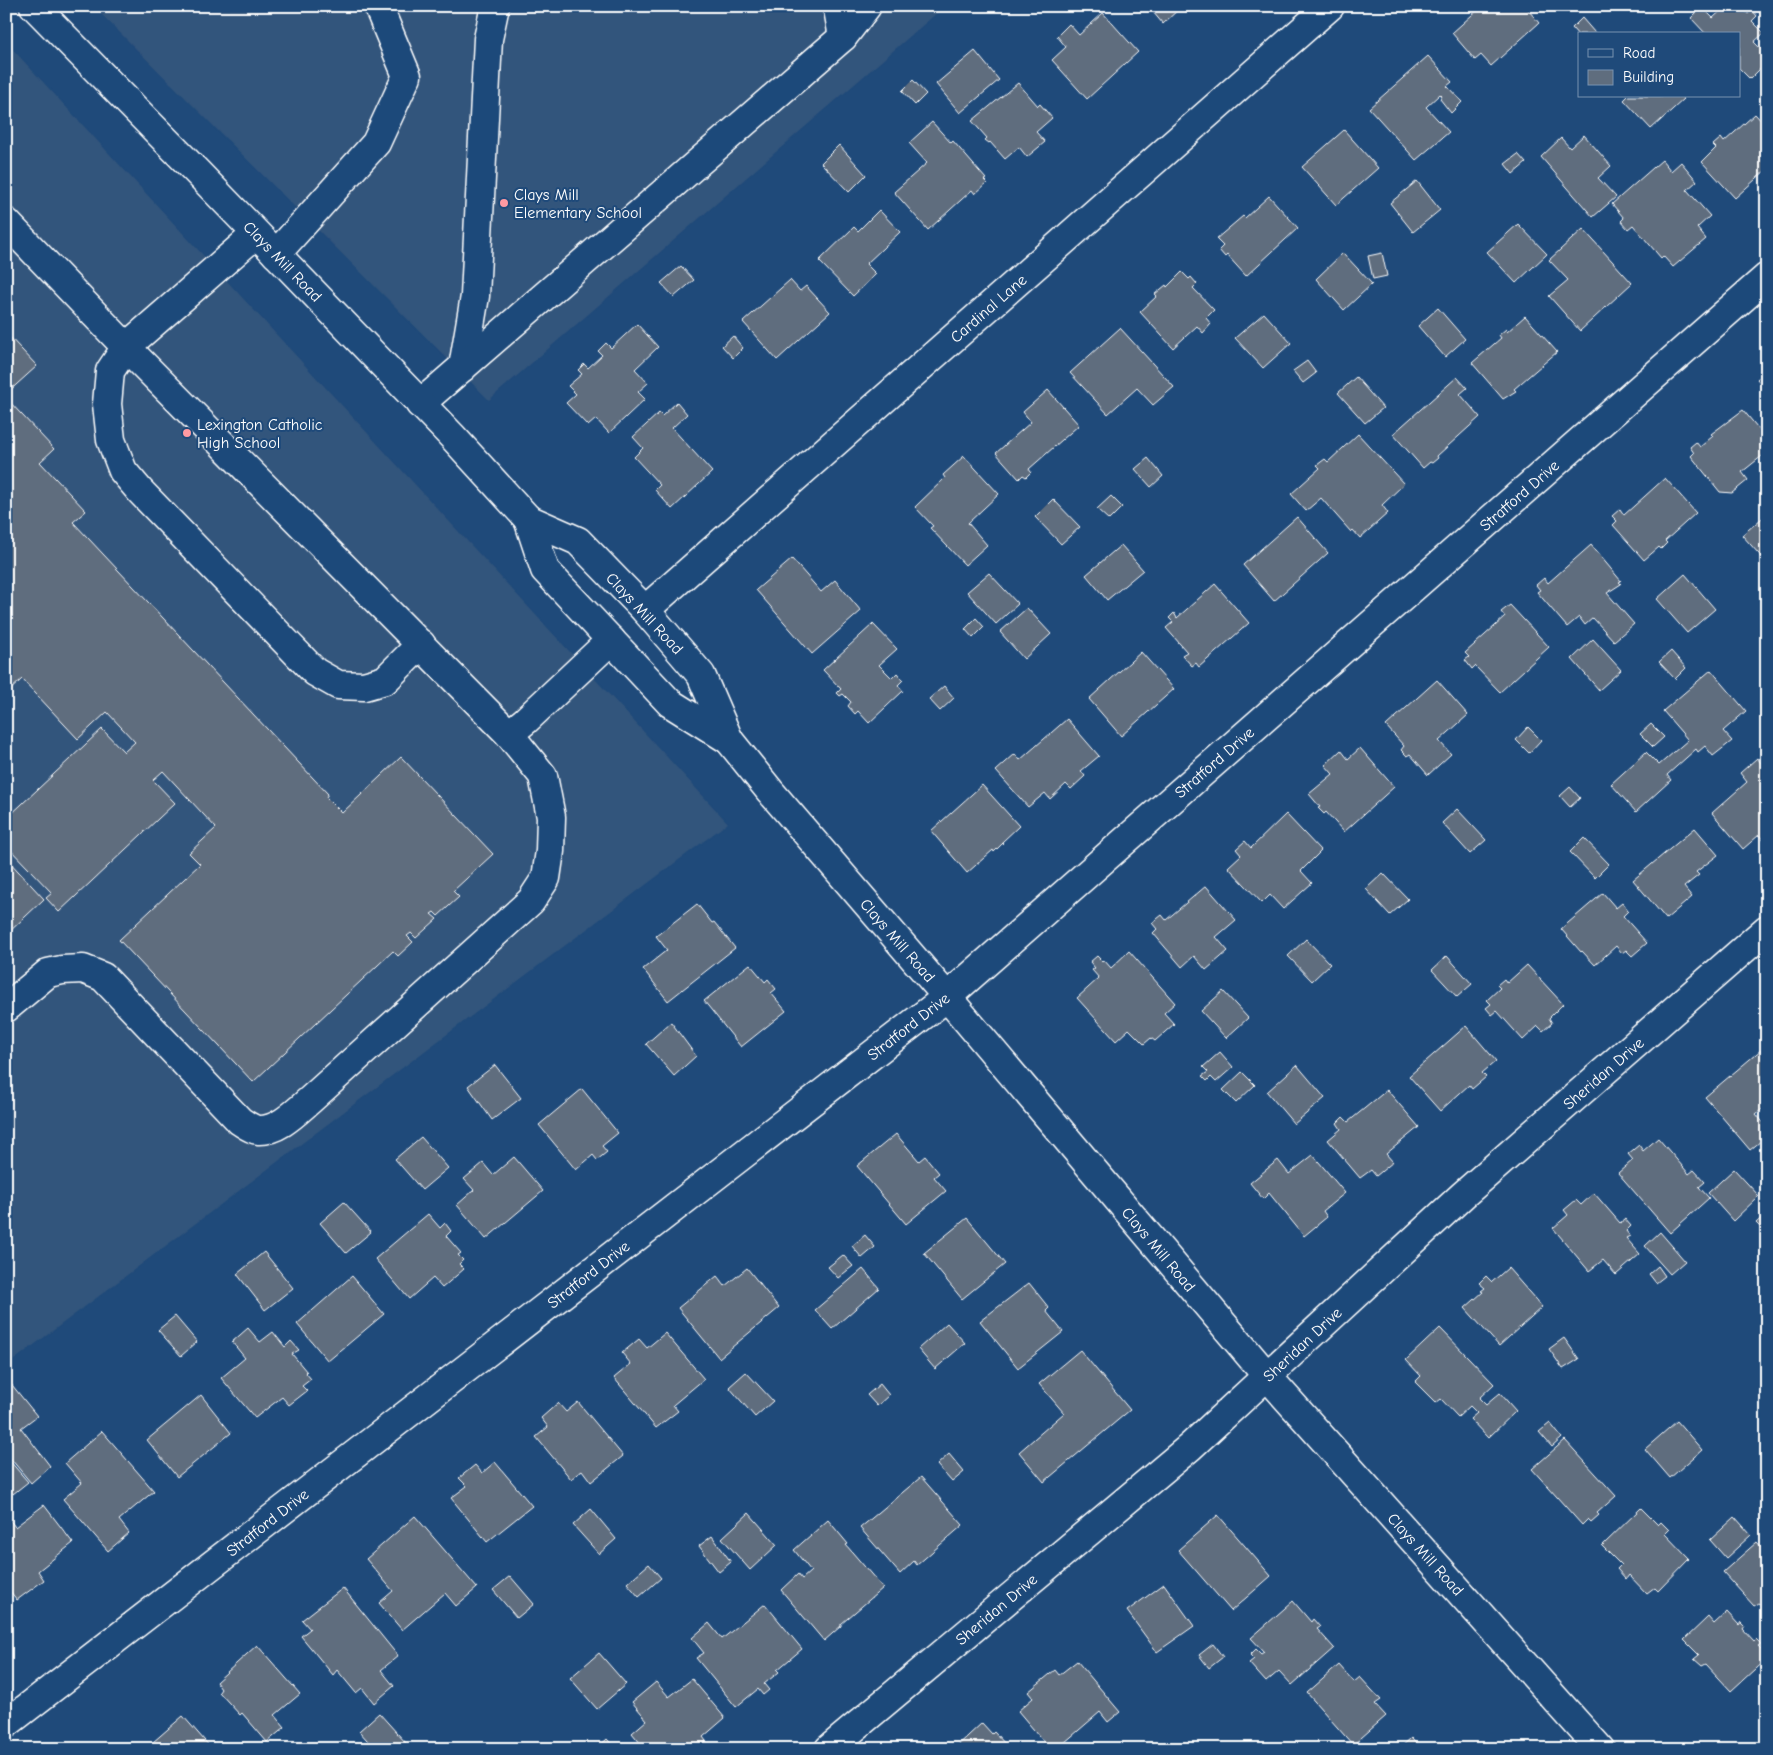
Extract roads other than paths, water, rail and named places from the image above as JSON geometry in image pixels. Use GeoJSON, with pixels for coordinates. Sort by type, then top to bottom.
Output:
{"type":"FeatureCollection","features":[{"type":"Feature","properties":{"kind":"street","name":"Clays Mill Road"},"geometry":{"type":"LineString","coordinates":[[34,6],[276,254],[528,518],[578,542],[645,610],[701,675],[728,740]]}},
{"type":"Feature","properties":{"kind":"street"},"geometry":{"type":"LineString","coordinates":[[276,254],[376,143],[407,76],[378,6]]}},
{"type":"Feature","properties":{"kind":"street"},"geometry":{"type":"LineString","coordinates":[[462,367],[475,296],[488,39],[495,6]]}},
{"type":"Feature","properties":{"kind":"street"},"geometry":{"type":"LineString","coordinates":[[836,6],[843,37]]}},
{"type":"Feature","properties":{"kind":"street"},"geometry":{"type":"LineString","coordinates":[[420,404],[843,37],[867,6]]}},
{"type":"Feature","properties":{"kind":"street","name":"Cardinal Lane"},"geometry":{"type":"LineString","coordinates":[[645,610],[1330,6]]}},
{"type":"Feature","properties":{"kind":"street"},"geometry":{"type":"LineString","coordinates":[[6,222],[509,734],[543,776],[551,817],[550,851],[546,878],[531,901],[310,1100],[283,1122],[270,1128],[258,1130],[240,1121],[103,977],[83,969],[48,973],[6,1008]]}},
{"type":"Feature","properties":{"kind":"street"},"geometry":{"type":"LineString","coordinates":[[256,234],[126,346],[110,371],[107,404],[111,440],[123,471],[140,491],[315,672],[338,685],[364,686],[385,680],[421,644]]}},
{"type":"Feature","properties":{"kind":"street","name":"Stratford Drive"},"geometry":{"type":"LineString","coordinates":[[6,1724],[947,996],[1767,277]]}},
{"type":"Feature","properties":{"kind":"street","name":"Clays Mill Road"},"geometry":{"type":"LineString","coordinates":[[528,518],[544,570],[670,703],[728,740],[947,996],[1266,1376],[1600,1749]]}},
{"type":"Feature","properties":{"kind":"street"},"geometry":{"type":"LineString","coordinates":[[509,734],[610,640]]}},
{"type":"Feature","properties":{"kind":"street","name":"Sheridan Drive"},"geometry":{"type":"LineString","coordinates":[[829,1749],[1190,1448],[1464,1195],[1767,929]]}},
{"type":"Feature","properties":{"kind":"place","name":"Clays Mill Elementary School"},"geometry":{"type":"Point","coordinates":[504,203]}},
{"type":"Feature","properties":{"kind":"place","name":"Lexington Catholic High School"},"geometry":{"type":"Point","coordinates":[187,433]}}]}
